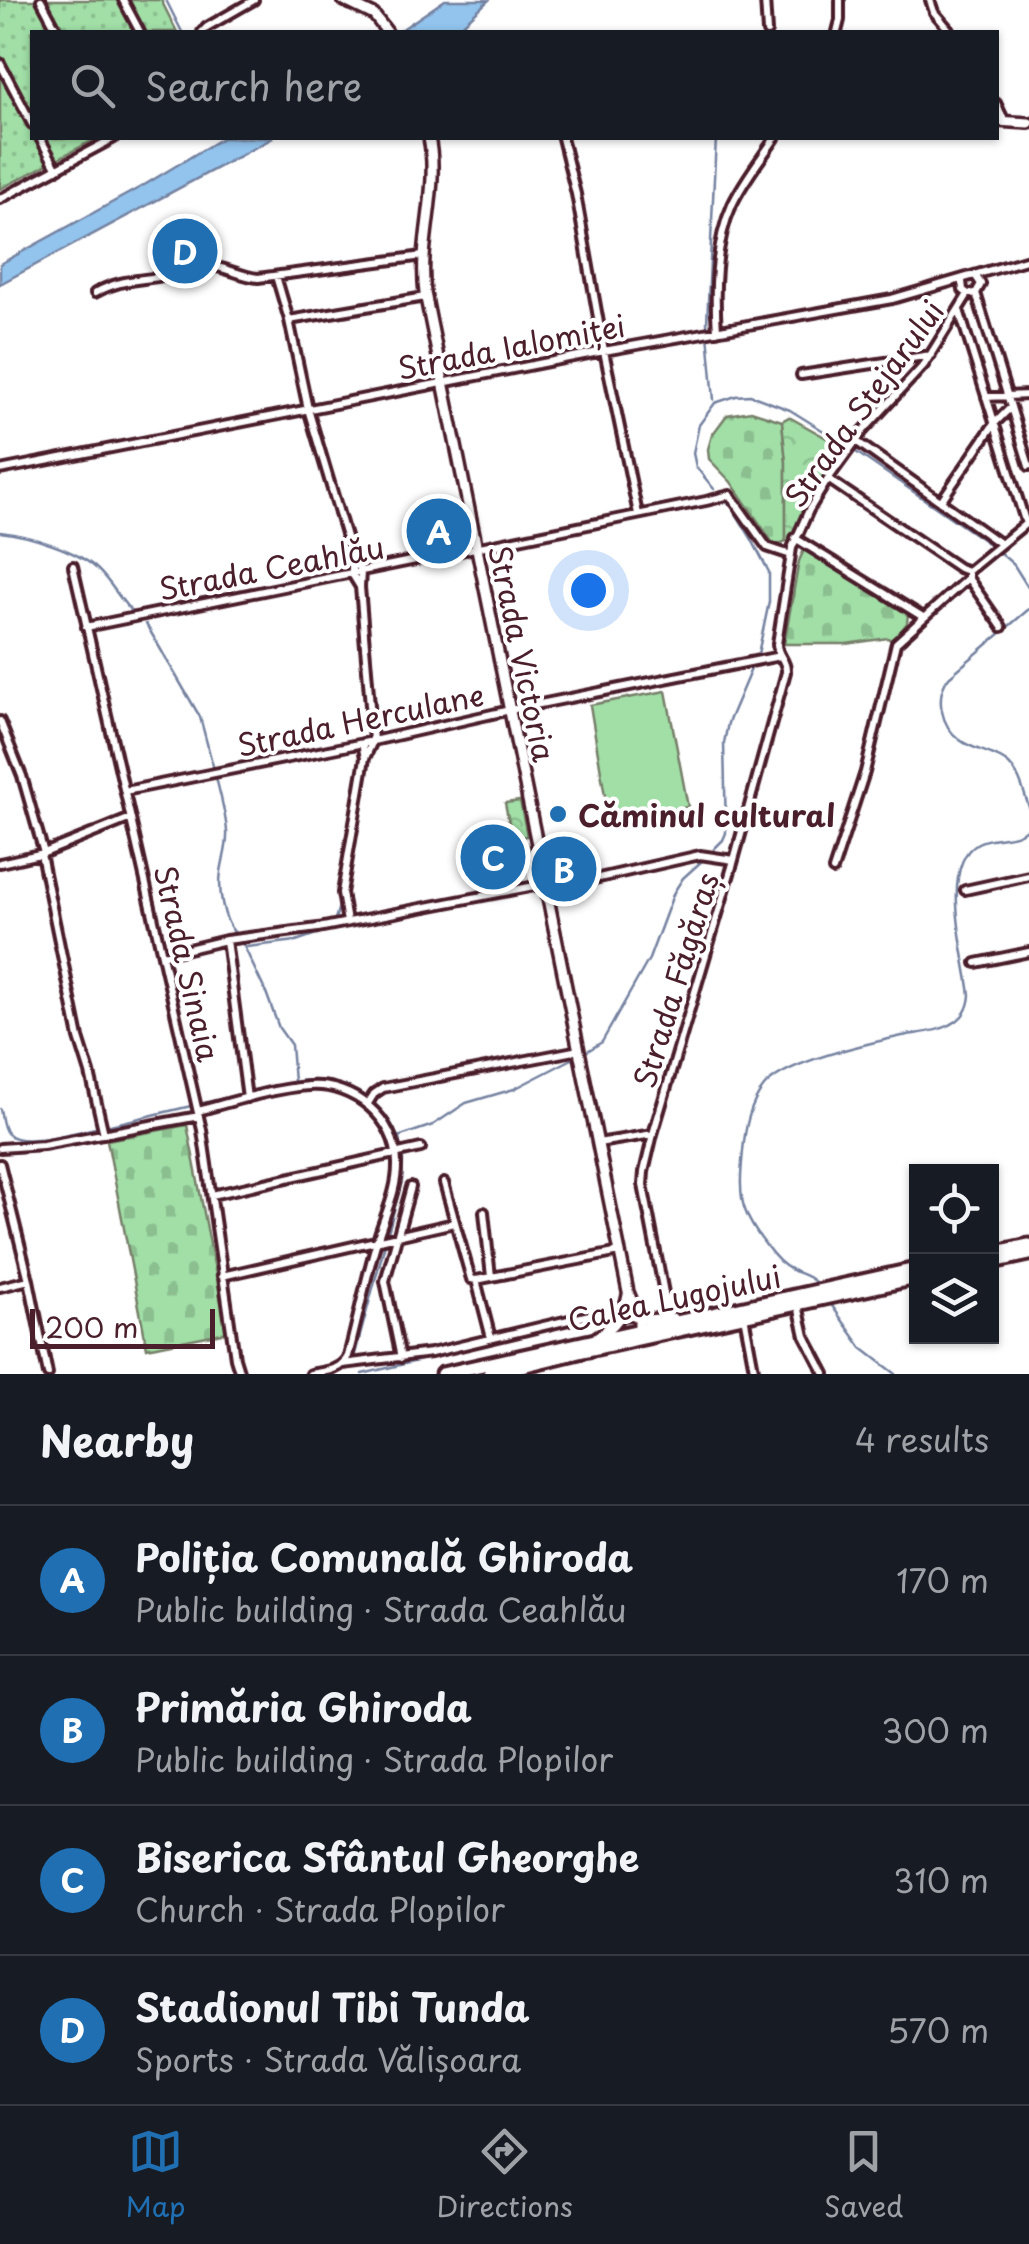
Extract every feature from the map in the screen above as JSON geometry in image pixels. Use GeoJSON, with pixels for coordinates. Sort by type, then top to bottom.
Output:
{"type":"FeatureCollection","features":[{"type":"Feature","properties":{"kind":"main road"},"geometry":{"type":"LineString","coordinates":[[999,1252],[1029,1246]]}},
{"type":"Feature","properties":{"kind":"main road"},"geometry":{"type":"LineString","coordinates":[[999,1260],[1029,1254]]}},
{"type":"Feature","properties":{"kind":"main road","name":"Calea Lugojului"},"geometry":{"type":"LineString","coordinates":[[442,1374],[587,1342],[640,1324],[701,1316],[909,1271]]}},
{"type":"Feature","properties":{"kind":"main road","name":"Calea Lugojului"},"geometry":{"type":"LineString","coordinates":[[489,1374],[909,1279]]}},
{"type":"Feature","properties":{"kind":"street"},"geometry":{"type":"LineString","coordinates":[[41,0],[57,30]]}},
{"type":"Feature","properties":{"kind":"street"},"geometry":{"type":"LineString","coordinates":[[123,0],[139,30]]}},
{"type":"Feature","properties":{"kind":"street"},"geometry":{"type":"LineString","coordinates":[[204,30],[254,0]]}},
{"type":"Feature","properties":{"kind":"street"},"geometry":{"type":"LineString","coordinates":[[343,0],[367,11],[384,28]]}},
{"type":"Feature","properties":{"kind":"street"},"geometry":{"type":"LineString","coordinates":[[765,0],[767,30]]}},
{"type":"Feature","properties":{"kind":"street"},"geometry":{"type":"LineString","coordinates":[[837,30],[840,0]]}},
{"type":"Feature","properties":{"kind":"street"},"geometry":{"type":"LineString","coordinates":[[930,0],[932,10],[949,30]]}},
{"type":"Feature","properties":{"kind":"street"},"geometry":{"type":"LineString","coordinates":[[0,63],[30,120]]}},
{"type":"Feature","properties":{"kind":"street"},"geometry":{"type":"LineString","coordinates":[[1001,122],[1029,123]]}},
{"type":"Feature","properties":{"kind":"street"},"geometry":{"type":"LineString","coordinates":[[41,140],[57,168]]}},
{"type":"Feature","properties":{"kind":"street"},"geometry":{"type":"LineString","coordinates":[[0,199],[109,140]]}},
{"type":"Feature","properties":{"kind":"street","name":"Strada Victoria"},"geometry":{"type":"LineString","coordinates":[[430,140],[432,175],[423,256],[425,297],[628,1292],[640,1324]]}},
{"type":"Feature","properties":{"kind":"street"},"geometry":{"type":"LineString","coordinates":[[562,140],[638,514]]}},
{"type":"Feature","properties":{"kind":"street"},"geometry":{"type":"LineString","coordinates":[[710,332],[728,215],[740,190],[775,140]]}},
{"type":"Feature","properties":{"kind":"street"},"geometry":{"type":"LineString","coordinates":[[95,293],[116,282],[166,276],[204,266],[248,277],[276,276],[423,256]]}},
{"type":"Feature","properties":{"kind":"street","name":"Strada Ialomiței"},"geometry":{"type":"LineString","coordinates":[[0,470],[442,382],[875,302],[1029,258]]}},
{"type":"Feature","properties":{"kind":"street"},"geometry":{"type":"LineString","coordinates":[[276,276],[308,410],[360,587],[368,742],[342,894],[347,922]]}},
{"type":"Feature","properties":{"kind":"street","name":"Strada Stejarului"},"geometry":{"type":"LineString","coordinates":[[781,656],[777,644],[795,538],[852,445],[914,379],[959,309],[981,284],[975,276]]}},
{"type":"Feature","properties":{"kind":"street","name":"Strada Stejarului"},"geometry":{"type":"LineString","coordinates":[[962,279],[963,290],[972,293]]}},
{"type":"Feature","properties":{"kind":"street"},"geometry":{"type":"LineString","coordinates":[[972,293],[1029,466]]}},
{"type":"Feature","properties":{"kind":"street"},"geometry":{"type":"LineString","coordinates":[[289,320],[425,297]]}},
{"type":"Feature","properties":{"kind":"street"},"geometry":{"type":"LineString","coordinates":[[833,870],[865,772],[894,648],[903,634],[999,543],[1027,522],[959,309]]}},
{"type":"Feature","properties":{"kind":"street"},"geometry":{"type":"LineString","coordinates":[[801,375],[931,354]]}},
{"type":"Feature","properties":{"kind":"street"},"geometry":{"type":"LineString","coordinates":[[986,397],[1029,394]]}},
{"type":"Feature","properties":{"kind":"street"},"geometry":{"type":"LineString","coordinates":[[940,501],[994,424],[1011,407]]}},
{"type":"Feature","properties":{"kind":"street"},"geometry":{"type":"LineString","coordinates":[[852,445],[999,543]]}},
{"type":"Feature","properties":{"kind":"street"},"geometry":{"type":"LineString","coordinates":[[828,479],[960,568],[1002,628]]}},
{"type":"Feature","properties":{"kind":"street","name":"Strada Ceahlău"},"geometry":{"type":"LineString","coordinates":[[86,627],[730,495],[767,547],[790,555]]}},
{"type":"Feature","properties":{"kind":"street"},"geometry":{"type":"LineString","coordinates":[[795,538],[923,617]]}},
{"type":"Feature","properties":{"kind":"street","name":"Strada Sinaia"},"geometry":{"type":"LineString","coordinates":[[73,566],[197,1108],[240,1374]]}},
{"type":"Feature","properties":{"kind":"street","name":"Strada Herculane"},"geometry":{"type":"LineString","coordinates":[[125,791],[781,656]]}},
{"type":"Feature","properties":{"kind":"street","name":"Strada Făgăraș"},"geometry":{"type":"LineString","coordinates":[[662,1319],[666,1298],[643,1181],[653,1134],[786,672],[781,656]]}},
{"type":"Feature","properties":{"kind":"street"},"geometry":{"type":"LineString","coordinates":[[0,721],[19,769],[43,854],[79,1038],[104,1134]]}},
{"type":"Feature","properties":{"kind":"street"},"geometry":{"type":"LineString","coordinates":[[0,863],[43,854],[132,818]]}},
{"type":"Feature","properties":{"kind":"street"},"geometry":{"type":"LineString","coordinates":[[163,955],[226,940],[545,887],[700,855],[734,860]]}},
{"type":"Feature","properties":{"kind":"street"},"geometry":{"type":"LineString","coordinates":[[965,890],[1029,876]]}},
{"type":"Feature","properties":{"kind":"street"},"geometry":{"type":"LineString","coordinates":[[226,940],[247,1094]]}},
{"type":"Feature","properties":{"kind":"street"},"geometry":{"type":"LineString","coordinates":[[976,963],[1029,952]]}},
{"type":"Feature","properties":{"kind":"street"},"geometry":{"type":"LineString","coordinates":[[369,1101],[383,1088],[580,1050]]}},
{"type":"Feature","properties":{"kind":"street"},"geometry":{"type":"LineString","coordinates":[[0,1148],[42,1146],[104,1134],[247,1094],[314,1086],[369,1101],[401,1152],[386,1239],[385,1281],[402,1358]]}},
{"type":"Feature","properties":{"kind":"street"},"geometry":{"type":"LineString","coordinates":[[598,1144],[653,1134]]}},
{"type":"Feature","properties":{"kind":"street"},"geometry":{"type":"LineString","coordinates":[[212,1195],[421,1148]]}},
{"type":"Feature","properties":{"kind":"street"},"geometry":{"type":"LineString","coordinates":[[0,1164],[48,1374]]}},
{"type":"Feature","properties":{"kind":"street"},"geometry":{"type":"LineString","coordinates":[[444,1183],[492,1338]]}},
{"type":"Feature","properties":{"kind":"street"},"geometry":{"type":"LineString","coordinates":[[342,1364],[386,1239],[411,1187]]}},
{"type":"Feature","properties":{"kind":"street"},"geometry":{"type":"LineString","coordinates":[[484,1212],[492,1277]]}},
{"type":"Feature","properties":{"kind":"street"},"geometry":{"type":"LineString","coordinates":[[222,1276],[454,1223]]}},
{"type":"Feature","properties":{"kind":"street"},"geometry":{"type":"LineString","coordinates":[[473,1279],[620,1252]]}},
{"type":"Feature","properties":{"kind":"street"},"geometry":{"type":"LineString","coordinates":[[0,1287],[29,1280]]}},
{"type":"Feature","properties":{"kind":"street","name":"Strada Victoria"},"geometry":{"type":"LineString","coordinates":[[620,1316],[628,1292]]}},
{"type":"Feature","properties":{"kind":"street"},"geometry":{"type":"LineString","coordinates":[[797,1303],[804,1336],[825,1374]]}},
{"type":"Feature","properties":{"kind":"street"},"geometry":{"type":"LineString","coordinates":[[310,1374],[342,1364],[430,1353],[598,1313],[632,1314],[640,1324]]}},
{"type":"Feature","properties":{"kind":"street"},"geometry":{"type":"LineString","coordinates":[[744,1315],[755,1374]]}},
{"type":"Feature","properties":{"kind":"street"},"geometry":{"type":"LineString","coordinates":[[587,1342],[608,1330],[620,1316]]}},
{"type":"Feature","properties":{"kind":"street"},"geometry":{"type":"LineString","coordinates":[[620,1343],[636,1336],[640,1324],[647,1320],[701,1316]]}},
{"type":"Feature","properties":{"kind":"green space"},"geometry":{"type":"Polygon","coordinates":[[[0,0],[161,0],[176,30],[30,30],[30,140],[93,140],[0,189],[0,0]]]}},
{"type":"Feature","properties":{"kind":"green space"},"geometry":{"type":"Polygon","coordinates":[[[198,231],[208,252],[172,270],[161,250],[198,231]]]}},
{"type":"Feature","properties":{"kind":"green space"},"geometry":{"type":"Polygon","coordinates":[[[751,411],[782,421],[786,541],[775,546],[731,482],[709,459],[712,435],[727,415],[751,411]]]}},
{"type":"Feature","properties":{"kind":"green space"},"geometry":{"type":"Polygon","coordinates":[[[789,417],[846,449],[801,519],[792,542],[786,541],[782,421],[789,417]]]}},
{"type":"Feature","properties":{"kind":"green space"},"geometry":{"type":"Polygon","coordinates":[[[804,550],[908,614],[907,623],[893,642],[888,638],[846,644],[784,644],[804,550]]]}},
{"type":"Feature","properties":{"kind":"green space"},"geometry":{"type":"Polygon","coordinates":[[[666,691],[688,807],[613,820],[606,802],[590,705],[666,691]]]}},
{"type":"Feature","properties":{"kind":"green space"},"geometry":{"type":"Polygon","coordinates":[[[520,801],[527,836],[512,838],[505,803],[520,801]]]}},
{"type":"Feature","properties":{"kind":"green space"},"geometry":{"type":"Polygon","coordinates":[[[187,1125],[227,1332],[147,1348],[107,1140],[187,1125]]]}},
{"type":"Feature","properties":{"kind":"water"},"geometry":{"type":"Polygon","coordinates":[[[445,0],[489,0],[456,30],[401,30],[445,0]]]}},
{"type":"Feature","properties":{"kind":"water"},"geometry":{"type":"Polygon","coordinates":[[[219,140],[269,140],[0,284],[0,264],[219,140]]]}},
{"type":"Feature","properties":{"kind":"waterway"},"geometry":{"type":"LineString","coordinates":[[166,0],[181,30]]}},
{"type":"Feature","properties":{"kind":"waterway"},"geometry":{"type":"LineString","coordinates":[[714,400],[707,323],[716,140]]}},
{"type":"Feature","properties":{"kind":"waterway"},"geometry":{"type":"LineString","coordinates":[[714,489],[696,467],[693,453],[699,425],[715,403],[750,395],[790,410],[843,443],[989,544]]}},
{"type":"Feature","properties":{"kind":"waterway"},"geometry":{"type":"LineString","coordinates":[[726,502],[769,572],[769,602],[758,654]]}},
{"type":"Feature","properties":{"kind":"waterway"},"geometry":{"type":"LineString","coordinates":[[0,532],[52,544],[88,562],[133,613]]}},
{"type":"Feature","properties":{"kind":"waterway"},"geometry":{"type":"LineString","coordinates":[[998,551],[1014,565],[1029,589]]}},
{"type":"Feature","properties":{"kind":"waterway"},"geometry":{"type":"LineString","coordinates":[[1029,609],[949,677],[941,702],[944,719],[953,734],[1013,768],[1029,807]]}},
{"type":"Feature","properties":{"kind":"waterway"},"geometry":{"type":"LineString","coordinates":[[146,624],[200,717],[213,766]]}},
{"type":"Feature","properties":{"kind":"waterway"},"geometry":{"type":"LineString","coordinates":[[714,849],[726,833],[724,743],[728,723],[751,669]]}},
{"type":"Feature","properties":{"kind":"waterway"},"geometry":{"type":"LineString","coordinates":[[216,777],[227,832],[221,896],[227,921],[235,933]]}},
{"type":"Feature","properties":{"kind":"waterway"},"geometry":{"type":"LineString","coordinates":[[818,1285],[777,1259],[745,1211],[742,1166],[747,1126],[755,1102],[774,1078],[806,1062],[866,1044],[938,1030],[962,1017],[970,995],[957,913],[959,871],[966,854],[978,843],[1018,834],[1029,826]]}},
{"type":"Feature","properties":{"kind":"waterway"},"geometry":{"type":"LineString","coordinates":[[586,1052],[602,1042],[649,959],[674,892],[703,860]]}},
{"type":"Feature","properties":{"kind":"waterway"},"geometry":{"type":"LineString","coordinates":[[335,919],[340,903]]}},
{"type":"Feature","properties":{"kind":"waterway"},"geometry":{"type":"LineString","coordinates":[[247,947],[296,941],[328,930]]}},
{"type":"Feature","properties":{"kind":"waterway"},"geometry":{"type":"LineString","coordinates":[[242,942],[279,1028],[291,1045],[294,1082],[326,1081],[356,1091],[381,1110],[398,1137],[433,1125],[466,1103],[514,1089],[576,1057]]}},
{"type":"Feature","properties":{"kind":"waterway"},"geometry":{"type":"LineString","coordinates":[[106,1126],[293,1082]]}},
{"type":"Feature","properties":{"kind":"waterway"},"geometry":{"type":"LineString","coordinates":[[0,1109],[5,1131],[14,1138],[36,1139],[96,1128]]}},
{"type":"Feature","properties":{"kind":"waterway"},"geometry":{"type":"LineString","coordinates":[[354,1358],[402,1181],[399,1138]]}},
{"type":"Feature","properties":{"kind":"waterway"},"geometry":{"type":"LineString","coordinates":[[830,1303],[862,1348],[896,1374]]}},
{"type":"Feature","properties":{"kind":"waterway"},"geometry":{"type":"LineString","coordinates":[[362,1374],[434,1357]]}},
{"type":"Feature","properties":{"kind":"place","name":"Stadionul Tibi Tunda"},"geometry":{"type":"Point","coordinates":[185,251]}},
{"type":"Feature","properties":{"kind":"place","name":"Poliția Comunală Ghiroda"},"geometry":{"type":"Point","coordinates":[439,531]}},
{"type":"Feature","properties":{"kind":"place","name":"Căminul cultural"},"geometry":{"type":"Point","coordinates":[558,814]}},
{"type":"Feature","properties":{"kind":"place","name":"Biserica Sfântul Gheorghe"},"geometry":{"type":"Point","coordinates":[493,857]}},
{"type":"Feature","properties":{"kind":"place","name":"Primăria Ghiroda"},"geometry":{"type":"Point","coordinates":[564,869]}}]}
